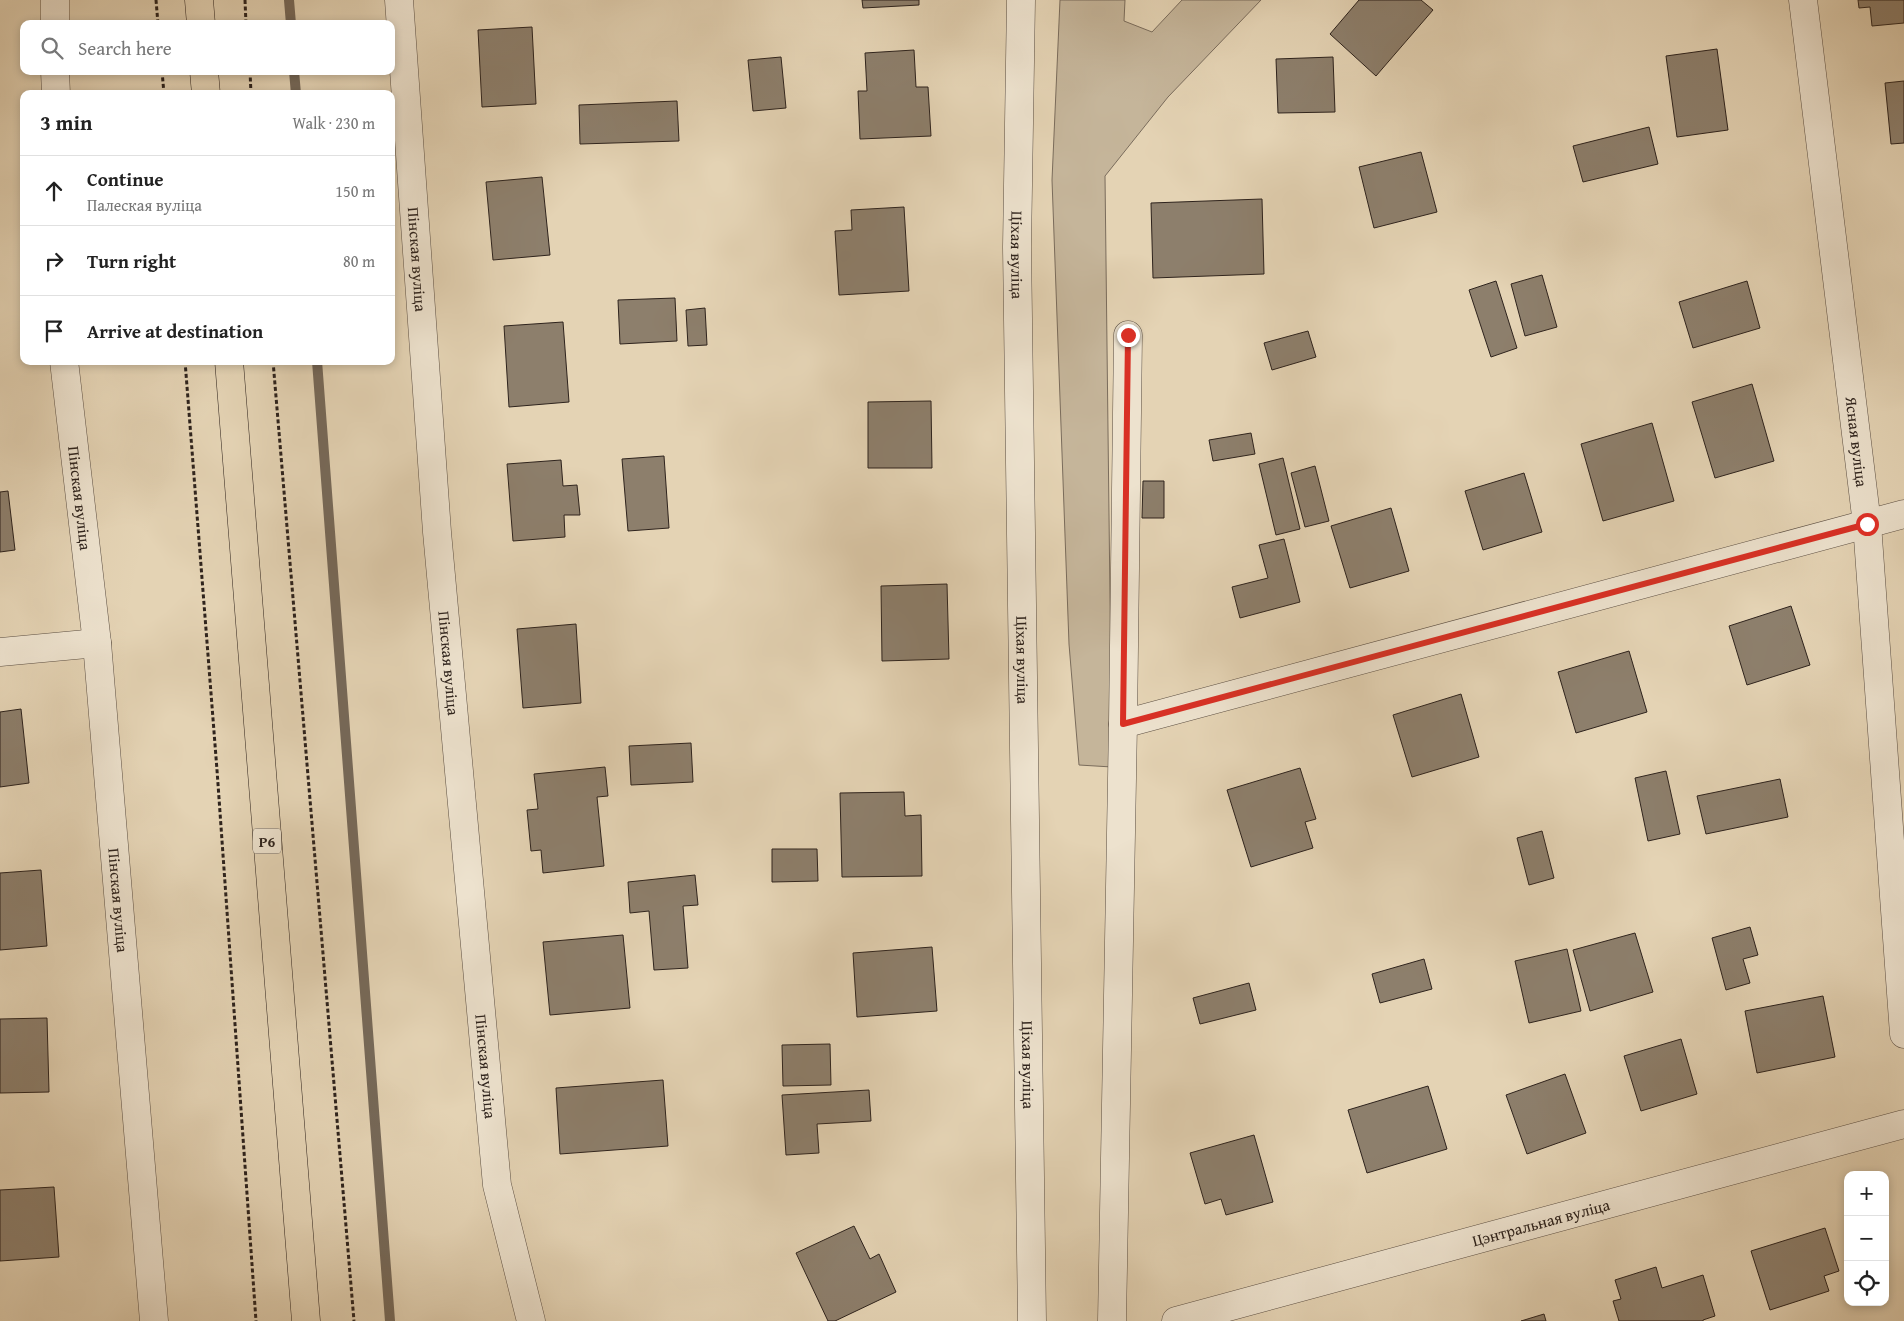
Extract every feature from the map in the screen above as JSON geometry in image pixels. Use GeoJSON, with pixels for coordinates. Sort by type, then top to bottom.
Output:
{"type":"FeatureCollection","features":[{"type":"Feature","properties":{"kind":"main road"},"geometry":{"type":"LineString","coordinates":[[199,0],[201,20]]}},
{"type":"Feature","properties":{"kind":"main road"},"geometry":{"type":"LineString","coordinates":[[204,75],[206,90]]}},
{"type":"Feature","properties":{"kind":"main road","name":"Р6"},"geometry":{"type":"LineString","coordinates":[[228,365],[306,1321]]}},
{"type":"Feature","properties":{"kind":"street"},"geometry":{"type":"LineString","coordinates":[[55,0],[55,20]]}},
{"type":"Feature","properties":{"kind":"street","name":"Пінская вуліца"},"geometry":{"type":"LineString","coordinates":[[399,0],[437,532],[496,1175],[530,1321]]}},
{"type":"Feature","properties":{"kind":"street","name":"Ціхая вуліца"},"geometry":{"type":"LineString","coordinates":[[1021,0],[1017,247],[1032,1321]]}},
{"type":"Feature","properties":{"kind":"street","name":"Ясная вуліца"},"geometry":{"type":"LineString","coordinates":[[1803,0],[1867,524],[1904,1034]]}},
{"type":"Feature","properties":{"kind":"street"},"geometry":{"type":"LineString","coordinates":[[55,75],[56,90]]}},
{"type":"Feature","properties":{"kind":"street"},"geometry":{"type":"LineString","coordinates":[[1112,1321],[1128,335]]}},
{"type":"Feature","properties":{"kind":"street","name":"Пінская вуліца"},"geometry":{"type":"LineString","coordinates":[[64,365],[97,644],[154,1321]]}},
{"type":"Feature","properties":{"kind":"street"},"geometry":{"type":"LineString","coordinates":[[1123,724],[1904,514]]}},
{"type":"Feature","properties":{"kind":"street"},"geometry":{"type":"LineString","coordinates":[[0,652],[97,644]]}},
{"type":"Feature","properties":{"kind":"street","name":"Цэнтральная вуліца"},"geometry":{"type":"LineString","coordinates":[[1176,1321],[1904,1124]]}},
{"type":"Feature","properties":{"kind":"path"},"geometry":{"type":"LineString","coordinates":[[156,0],[158,20]]}},
{"type":"Feature","properties":{"kind":"path"},"geometry":{"type":"LineString","coordinates":[[245,0],[246,20]]}},
{"type":"Feature","properties":{"kind":"path"},"geometry":{"type":"LineString","coordinates":[[162,75],[164,90]]}},
{"type":"Feature","properties":{"kind":"path"},"geometry":{"type":"LineString","coordinates":[[250,75],[251,90]]}},
{"type":"Feature","properties":{"kind":"path"},"geometry":{"type":"LineString","coordinates":[[185,365],[218,770],[256,1321]]}},
{"type":"Feature","properties":{"kind":"path"},"geometry":{"type":"LineString","coordinates":[[273,365],[354,1321]]}},
{"type":"Feature","properties":{"kind":"shaded area"},"geometry":{"type":"Polygon","coordinates":[[[1060,0],[1125,0],[1124,21],[1152,32],[1182,0],[1261,0],[1168,97],[1105,176],[1112,767],[1079,765],[1069,644],[1052,180],[1060,0]]]}},
{"type":"Feature","properties":{"kind":"building"},"geometry":{"type":"Polygon","coordinates":[[[862,0],[919,0],[919,5],[863,8],[862,0]]]}},
{"type":"Feature","properties":{"kind":"building"},"geometry":{"type":"Polygon","coordinates":[[[1359,0],[1421,0],[1433,10],[1376,76],[1330,34],[1359,0]]]}},
{"type":"Feature","properties":{"kind":"building"},"geometry":{"type":"Polygon","coordinates":[[[1858,0],[1904,0],[1904,23],[1872,26],[1870,7],[1859,8],[1858,0]]]}},
{"type":"Feature","properties":{"kind":"building"},"geometry":{"type":"Polygon","coordinates":[[[532,27],[536,104],[482,107],[478,30],[532,27]]]}},
{"type":"Feature","properties":{"kind":"building"},"geometry":{"type":"Polygon","coordinates":[[[1717,49],[1728,130],[1677,137],[1666,56],[1717,49]]]}},
{"type":"Feature","properties":{"kind":"building"},"geometry":{"type":"Polygon","coordinates":[[[914,50],[916,87],[928,87],[931,136],[860,139],[858,91],[867,91],[865,53],[914,50]]]}},
{"type":"Feature","properties":{"kind":"building"},"geometry":{"type":"Polygon","coordinates":[[[781,57],[786,108],[753,111],[748,60],[781,57]]]}},
{"type":"Feature","properties":{"kind":"building"},"geometry":{"type":"Polygon","coordinates":[[[1333,57],[1335,112],[1278,113],[1276,59],[1333,57]]]}},
{"type":"Feature","properties":{"kind":"building"},"geometry":{"type":"Polygon","coordinates":[[[1904,81],[1904,143],[1891,144],[1885,83],[1904,81]]]}},
{"type":"Feature","properties":{"kind":"building"},"geometry":{"type":"Polygon","coordinates":[[[677,101],[679,141],[580,144],[579,105],[677,101]]]}},
{"type":"Feature","properties":{"kind":"building"},"geometry":{"type":"Polygon","coordinates":[[[1649,127],[1658,164],[1583,182],[1573,146],[1649,127]]]}},
{"type":"Feature","properties":{"kind":"building"},"geometry":{"type":"Polygon","coordinates":[[[1421,152],[1437,212],[1374,228],[1359,167],[1421,152]]]}},
{"type":"Feature","properties":{"kind":"building"},"geometry":{"type":"Polygon","coordinates":[[[542,177],[550,255],[493,260],[486,182],[542,177]]]}},
{"type":"Feature","properties":{"kind":"building"},"geometry":{"type":"Polygon","coordinates":[[[1262,199],[1264,274],[1153,278],[1151,203],[1262,199]]]}},
{"type":"Feature","properties":{"kind":"building"},"geometry":{"type":"Polygon","coordinates":[[[904,207],[909,291],[839,295],[835,231],[852,230],[851,210],[904,207]]]}},
{"type":"Feature","properties":{"kind":"building"},"geometry":{"type":"Polygon","coordinates":[[[1542,275],[1557,327],[1525,336],[1511,284],[1542,275]]]}},
{"type":"Feature","properties":{"kind":"building"},"geometry":{"type":"Polygon","coordinates":[[[1496,281],[1517,348],[1491,357],[1469,290],[1496,281]]]}},
{"type":"Feature","properties":{"kind":"building"},"geometry":{"type":"Polygon","coordinates":[[[1747,281],[1760,328],[1693,348],[1679,302],[1747,281]]]}},
{"type":"Feature","properties":{"kind":"building"},"geometry":{"type":"Polygon","coordinates":[[[675,298],[677,341],[620,344],[618,300],[675,298]]]}},
{"type":"Feature","properties":{"kind":"building"},"geometry":{"type":"Polygon","coordinates":[[[705,308],[707,345],[688,346],[686,310],[705,308]]]}},
{"type":"Feature","properties":{"kind":"building"},"geometry":{"type":"Polygon","coordinates":[[[563,322],[569,402],[509,407],[504,326],[563,322]]]}},
{"type":"Feature","properties":{"kind":"building"},"geometry":{"type":"Polygon","coordinates":[[[1308,331],[1316,357],[1272,370],[1264,343],[1308,331]]]}},
{"type":"Feature","properties":{"kind":"building"},"geometry":{"type":"Polygon","coordinates":[[[1752,384],[1774,461],[1715,478],[1692,402],[1752,384]]]}},
{"type":"Feature","properties":{"kind":"building"},"geometry":{"type":"Polygon","coordinates":[[[931,401],[932,468],[868,468],[868,402],[931,401]]]}},
{"type":"Feature","properties":{"kind":"building"},"geometry":{"type":"Polygon","coordinates":[[[1652,423],[1674,501],[1603,521],[1581,444],[1652,423]]]}},
{"type":"Feature","properties":{"kind":"building"},"geometry":{"type":"Polygon","coordinates":[[[1251,433],[1255,454],[1213,461],[1209,440],[1251,433]]]}},
{"type":"Feature","properties":{"kind":"building"},"geometry":{"type":"Polygon","coordinates":[[[664,456],[669,528],[628,531],[622,459],[664,456]]]}},
{"type":"Feature","properties":{"kind":"building"},"geometry":{"type":"Polygon","coordinates":[[[1283,458],[1300,529],[1276,535],[1259,464],[1283,458]]]}},
{"type":"Feature","properties":{"kind":"building"},"geometry":{"type":"Polygon","coordinates":[[[561,460],[563,486],[577,485],[580,515],[564,515],[565,537],[513,541],[507,464],[561,460]]]}},
{"type":"Feature","properties":{"kind":"building"},"geometry":{"type":"Polygon","coordinates":[[[1315,466],[1329,521],[1305,527],[1291,473],[1315,466]]]}},
{"type":"Feature","properties":{"kind":"building"},"geometry":{"type":"Polygon","coordinates":[[[1524,473],[1542,532],[1483,550],[1465,491],[1524,473]]]}},
{"type":"Feature","properties":{"kind":"building"},"geometry":{"type":"Polygon","coordinates":[[[1143,481],[1164,481],[1164,518],[1142,518],[1143,481]]]}},
{"type":"Feature","properties":{"kind":"building"},"geometry":{"type":"Polygon","coordinates":[[[8,491],[15,550],[0,552],[0,492],[8,491]]]}},
{"type":"Feature","properties":{"kind":"building"},"geometry":{"type":"Polygon","coordinates":[[[1391,508],[1409,571],[1350,588],[1331,526],[1391,508]]]}},
{"type":"Feature","properties":{"kind":"building"},"geometry":{"type":"Polygon","coordinates":[[[1284,539],[1300,602],[1240,618],[1232,587],[1268,578],[1259,545],[1284,539]]]}},
{"type":"Feature","properties":{"kind":"building"},"geometry":{"type":"Polygon","coordinates":[[[947,584],[949,659],[882,661],[881,586],[947,584]]]}},
{"type":"Feature","properties":{"kind":"building"},"geometry":{"type":"Polygon","coordinates":[[[1791,606],[1810,665],[1747,685],[1729,626],[1791,606]]]}},
{"type":"Feature","properties":{"kind":"building"},"geometry":{"type":"Polygon","coordinates":[[[576,624],[581,703],[523,708],[517,629],[576,624]]]}},
{"type":"Feature","properties":{"kind":"building"},"geometry":{"type":"Polygon","coordinates":[[[1629,651],[1647,712],[1576,733],[1558,672],[1629,651]]]}},
{"type":"Feature","properties":{"kind":"building"},"geometry":{"type":"Polygon","coordinates":[[[1461,694],[1479,757],[1412,777],[1393,715],[1461,694]]]}},
{"type":"Feature","properties":{"kind":"building"},"geometry":{"type":"Polygon","coordinates":[[[21,709],[29,783],[0,787],[0,712],[21,709]]]}},
{"type":"Feature","properties":{"kind":"building"},"geometry":{"type":"Polygon","coordinates":[[[691,743],[693,782],[631,785],[629,746],[691,743]]]}},
{"type":"Feature","properties":{"kind":"building"},"geometry":{"type":"Polygon","coordinates":[[[605,767],[608,796],[597,797],[604,866],[543,873],[541,850],[531,851],[527,810],[538,809],[534,774],[605,767]]]}},
{"type":"Feature","properties":{"kind":"building"},"geometry":{"type":"Polygon","coordinates":[[[1300,768],[1316,819],[1305,822],[1313,848],[1251,867],[1227,790],[1300,768]]]}},
{"type":"Feature","properties":{"kind":"building"},"geometry":{"type":"Polygon","coordinates":[[[1666,771],[1680,834],[1648,841],[1635,778],[1666,771]]]}},
{"type":"Feature","properties":{"kind":"building"},"geometry":{"type":"Polygon","coordinates":[[[1780,779],[1788,817],[1706,834],[1697,796],[1780,779]]]}},
{"type":"Feature","properties":{"kind":"building"},"geometry":{"type":"Polygon","coordinates":[[[904,792],[905,816],[921,815],[922,876],[842,877],[840,793],[904,792]]]}},
{"type":"Feature","properties":{"kind":"building"},"geometry":{"type":"Polygon","coordinates":[[[1542,831],[1554,878],[1529,885],[1517,838],[1542,831]]]}},
{"type":"Feature","properties":{"kind":"building"},"geometry":{"type":"Polygon","coordinates":[[[772,849],[817,849],[818,881],[772,882],[772,849]]]}},
{"type":"Feature","properties":{"kind":"building"},"geometry":{"type":"Polygon","coordinates":[[[41,870],[47,946],[0,950],[0,873],[41,870]]]}},
{"type":"Feature","properties":{"kind":"building"},"geometry":{"type":"Polygon","coordinates":[[[695,875],[698,905],[683,906],[688,968],[654,970],[649,911],[630,913],[628,882],[695,875]]]}},
{"type":"Feature","properties":{"kind":"building"},"geometry":{"type":"Polygon","coordinates":[[[1750,927],[1758,955],[1743,959],[1750,983],[1726,990],[1712,938],[1750,927]]]}},
{"type":"Feature","properties":{"kind":"building"},"geometry":{"type":"Polygon","coordinates":[[[1635,933],[1653,992],[1590,1011],[1573,950],[1635,933]]]}},
{"type":"Feature","properties":{"kind":"building"},"geometry":{"type":"Polygon","coordinates":[[[623,935],[630,1008],[550,1015],[543,942],[623,935]]]}},
{"type":"Feature","properties":{"kind":"building"},"geometry":{"type":"Polygon","coordinates":[[[932,947],[937,1011],[857,1017],[853,953],[932,947]]]}},
{"type":"Feature","properties":{"kind":"building"},"geometry":{"type":"Polygon","coordinates":[[[1567,949],[1581,1011],[1529,1023],[1515,961],[1567,949]]]}},
{"type":"Feature","properties":{"kind":"building"},"geometry":{"type":"Polygon","coordinates":[[[1424,959],[1432,989],[1380,1003],[1372,974],[1424,959]]]}},
{"type":"Feature","properties":{"kind":"building"},"geometry":{"type":"Polygon","coordinates":[[[1249,983],[1256,1010],[1200,1024],[1193,998],[1249,983]]]}},
{"type":"Feature","properties":{"kind":"building"},"geometry":{"type":"Polygon","coordinates":[[[1823,996],[1835,1057],[1757,1073],[1745,1011],[1823,996]]]}},
{"type":"Feature","properties":{"kind":"building"},"geometry":{"type":"Polygon","coordinates":[[[47,1018],[49,1092],[0,1093],[0,1019],[47,1018]]]}},
{"type":"Feature","properties":{"kind":"building"},"geometry":{"type":"Polygon","coordinates":[[[1681,1039],[1697,1094],[1641,1111],[1624,1056],[1681,1039]]]}},
{"type":"Feature","properties":{"kind":"building"},"geometry":{"type":"Polygon","coordinates":[[[830,1044],[831,1085],[783,1086],[782,1045],[830,1044]]]}},
{"type":"Feature","properties":{"kind":"building"},"geometry":{"type":"Polygon","coordinates":[[[1565,1074],[1586,1133],[1527,1154],[1506,1095],[1565,1074]]]}},
{"type":"Feature","properties":{"kind":"building"},"geometry":{"type":"Polygon","coordinates":[[[663,1080],[668,1146],[560,1154],[556,1088],[663,1080]]]}},
{"type":"Feature","properties":{"kind":"building"},"geometry":{"type":"Polygon","coordinates":[[[1428,1086],[1447,1149],[1367,1173],[1348,1110],[1428,1086]]]}},
{"type":"Feature","properties":{"kind":"building"},"geometry":{"type":"Polygon","coordinates":[[[869,1090],[871,1121],[817,1124],[819,1153],[786,1155],[782,1095],[869,1090]]]}},
{"type":"Feature","properties":{"kind":"building"},"geometry":{"type":"Polygon","coordinates":[[[1254,1135],[1273,1202],[1226,1215],[1221,1199],[1205,1204],[1190,1153],[1254,1135]]]}},
{"type":"Feature","properties":{"kind":"building"},"geometry":{"type":"Polygon","coordinates":[[[54,1187],[59,1257],[0,1261],[0,1190],[54,1187]]]}},
{"type":"Feature","properties":{"kind":"building"},"geometry":{"type":"Polygon","coordinates":[[[854,1226],[870,1259],[879,1254],[896,1292],[835,1321],[828,1321],[796,1253],[854,1226]]]}},
{"type":"Feature","properties":{"kind":"building"},"geometry":{"type":"Polygon","coordinates":[[[1825,1228],[1839,1271],[1824,1276],[1829,1291],[1770,1310],[1751,1251],[1825,1228]]]}},
{"type":"Feature","properties":{"kind":"building"},"geometry":{"type":"Polygon","coordinates":[[[1656,1267],[1662,1288],[1703,1275],[1715,1316],[1703,1321],[1619,1321],[1613,1301],[1621,1299],[1615,1280],[1656,1267]]]}},
{"type":"Feature","properties":{"kind":"building"},"geometry":{"type":"Polygon","coordinates":[[[1544,1314],[1546,1321],[1521,1321],[1544,1314]]]}},
{"type":"Feature","properties":{"kind":"waterway"},"geometry":{"type":"LineString","coordinates":[[289,0],[291,20]]}},
{"type":"Feature","properties":{"kind":"waterway"},"geometry":{"type":"LineString","coordinates":[[294,75],[296,90]]}},
{"type":"Feature","properties":{"kind":"waterway"},"geometry":{"type":"LineString","coordinates":[[317,365],[390,1321]]}},
{"type":"Feature","properties":{"kind":"route"},"geometry":{"type":"LineString","coordinates":[[1128,335],[1123,724],[1867,524]]}}]}
